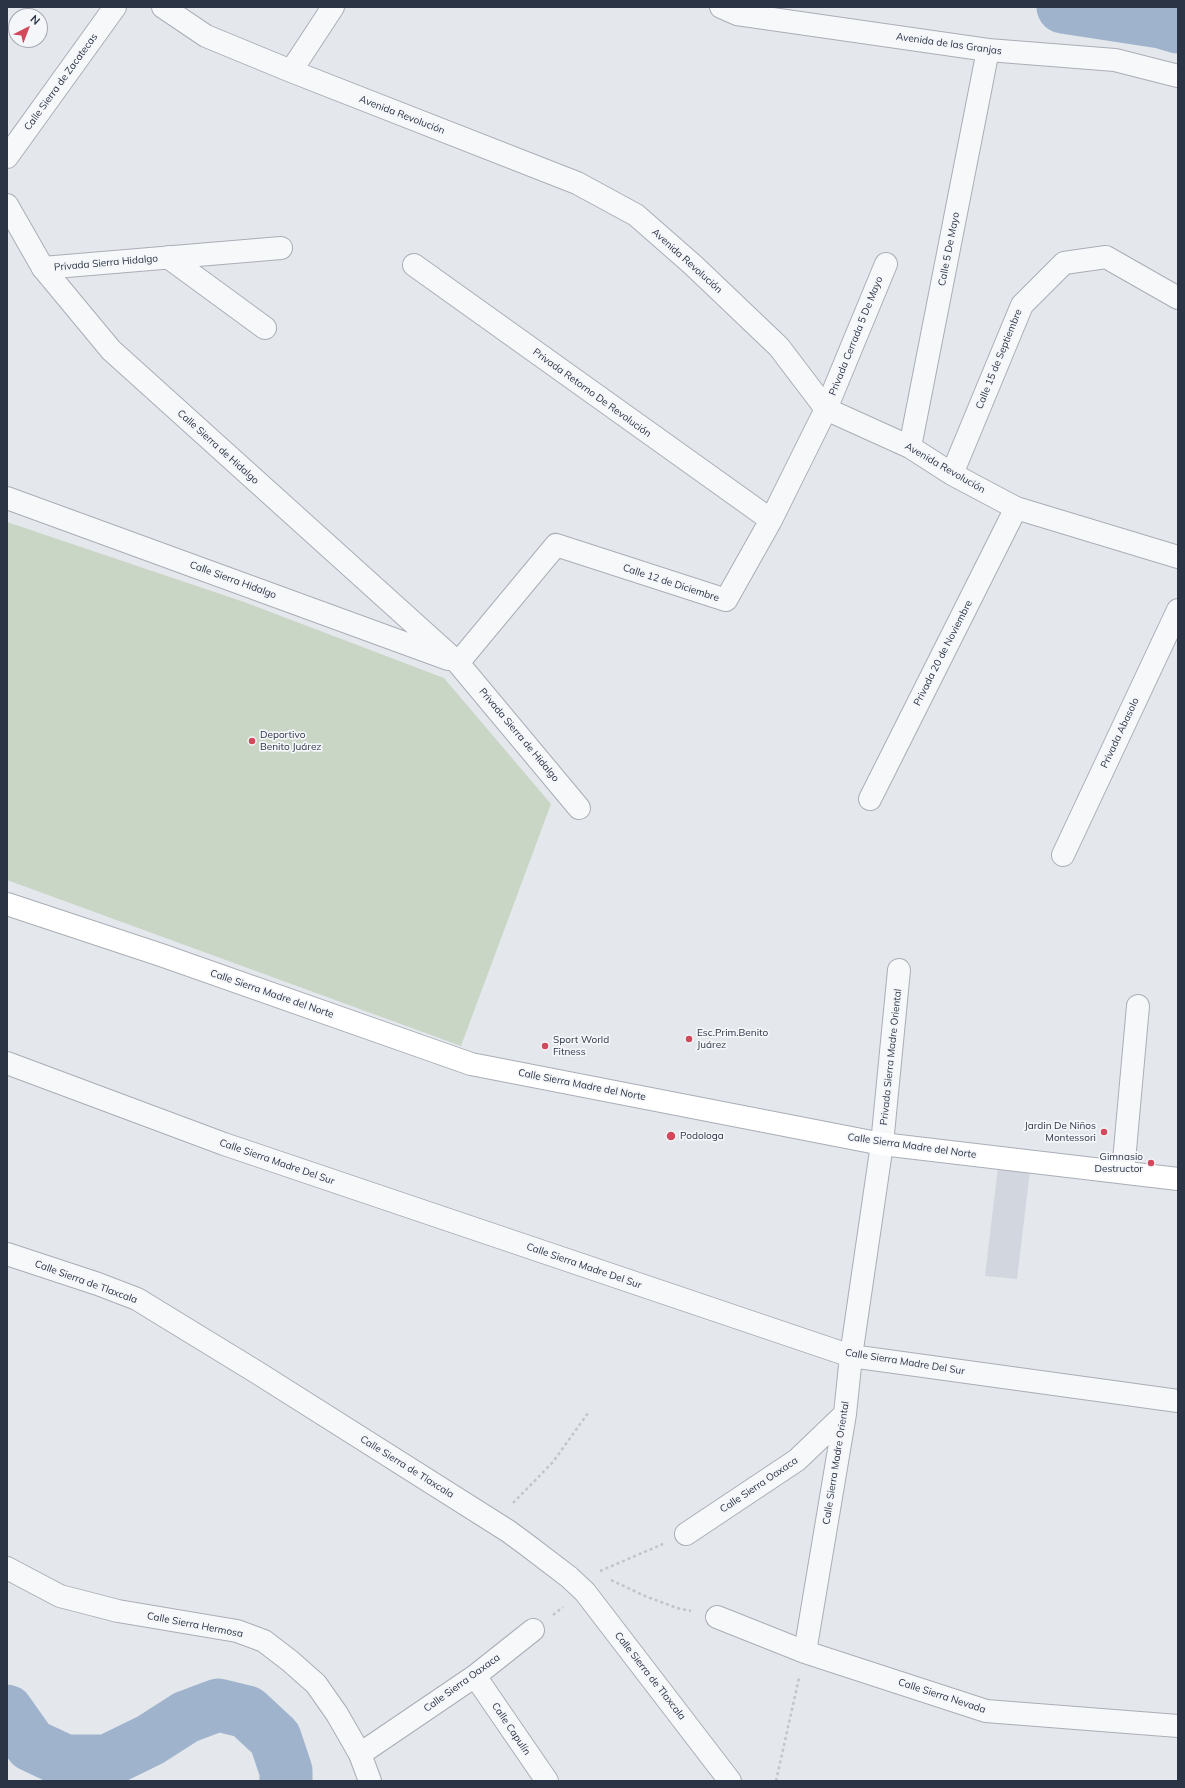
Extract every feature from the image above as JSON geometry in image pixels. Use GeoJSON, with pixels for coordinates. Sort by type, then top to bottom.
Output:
{"type":"FeatureCollection","features":[{"type":"Feature","properties":{"kind":"main road","name":"Calle Sierra Madre del Norte"},"geometry":{"type":"LineString","coordinates":[[7,904],[161,955],[472,1064],[882,1144],[1178,1179]]}},
{"type":"Feature","properties":{"kind":"street","name":"Calle Sierra de Zacatecas"},"geometry":{"type":"LineString","coordinates":[[7,157],[116,7]]}},
{"type":"Feature","properties":{"kind":"street","name":"Avenida Revolución"},"geometry":{"type":"LineString","coordinates":[[163,7],[206,36],[290,72],[577,183],[636,214],[779,347],[826,409],[910,447],[952,474],[1016,508],[1178,557]]}},
{"type":"Feature","properties":{"kind":"street"},"geometry":{"type":"LineString","coordinates":[[290,72],[333,7]]}},
{"type":"Feature","properties":{"kind":"street","name":"Avenida de las Granjas"},"geometry":{"type":"LineString","coordinates":[[721,7],[737,14],[988,50],[1115,60],[1178,76]]}},
{"type":"Feature","properties":{"kind":"street","name":"Calle 5 De Mayo"},"geometry":{"type":"LineString","coordinates":[[910,447],[988,50]]}},
{"type":"Feature","properties":{"kind":"street","name":"Calle Sierra de Hidalgo"},"geometry":{"type":"LineString","coordinates":[[7,205],[43,268],[111,350],[458,663]]}},
{"type":"Feature","properties":{"kind":"street","name":"Privada Sierra Hidalgo"},"geometry":{"type":"LineString","coordinates":[[43,268],[281,248]]}},
{"type":"Feature","properties":{"kind":"street","name":"Privada Sierra Hidalgo"},"geometry":{"type":"LineString","coordinates":[[168,257],[266,328]]}},
{"type":"Feature","properties":{"kind":"street","name":"Calle 15 de Septiembre"},"geometry":{"type":"LineString","coordinates":[[952,474],[1022,304],[1064,263],[1106,257],[1178,298]]}},
{"type":"Feature","properties":{"kind":"street","name":"Privada Cerrada 5 De Mayo"},"geometry":{"type":"LineString","coordinates":[[826,409],[886,264]]}},
{"type":"Feature","properties":{"kind":"street","name":"Privada Retorno De Revolución"},"geometry":{"type":"LineString","coordinates":[[414,265],[771,520]]}},
{"type":"Feature","properties":{"kind":"street","name":"Calle 12 de Diciembre"},"geometry":{"type":"LineString","coordinates":[[458,663],[556,545],[726,600],[771,520],[826,409]]}},
{"type":"Feature","properties":{"kind":"street","name":"Calle Sierra Hidalgo"},"geometry":{"type":"LineString","coordinates":[[7,498],[458,663]]}},
{"type":"Feature","properties":{"kind":"street","name":"Privada 20 de Noviembre"},"geometry":{"type":"LineString","coordinates":[[870,799],[1016,508]]}},
{"type":"Feature","properties":{"kind":"street","name":"Privada Abasolo"},"geometry":{"type":"LineString","coordinates":[[1063,855],[1178,610]]}},
{"type":"Feature","properties":{"kind":"street","name":"Privada Sierra de Hidalgo"},"geometry":{"type":"LineString","coordinates":[[458,663],[579,808]]}},
{"type":"Feature","properties":{"kind":"street","name":"Privada Sierra Madre Oriental"},"geometry":{"type":"LineString","coordinates":[[882,1144],[899,970]]}},
{"type":"Feature","properties":{"kind":"street"},"geometry":{"type":"LineString","coordinates":[[1124,1172],[1138,1006]]}},
{"type":"Feature","properties":{"kind":"street","name":"Calle Sierra Madre Del Sur"},"geometry":{"type":"LineString","coordinates":[[7,1063],[224,1144],[851,1356],[1178,1401]]}},
{"type":"Feature","properties":{"kind":"street","name":"Calle Sierra Madre Oriental"},"geometry":{"type":"LineString","coordinates":[[805,1652],[845,1414],[851,1356],[882,1144]]}},
{"type":"Feature","properties":{"kind":"street","name":"Calle Sierra de Tlaxcala"},"geometry":{"type":"LineString","coordinates":[[7,1254],[98,1284],[137,1299],[508,1531],[552,1563],[585,1592],[730,1781]]}},
{"type":"Feature","properties":{"kind":"street","name":"Calle Sierra Oaxaca"},"geometry":{"type":"LineString","coordinates":[[686,1534],[797,1460],[845,1414]]}},
{"type":"Feature","properties":{"kind":"street","name":"Calle Sierra Hermosa"},"geometry":{"type":"LineString","coordinates":[[7,1568],[60,1596],[118,1611],[237,1631],[264,1641],[316,1684],[337,1714],[360,1754]]}},
{"type":"Feature","properties":{"kind":"street","name":"Calle Sierra Nevada"},"geometry":{"type":"LineString","coordinates":[[717,1617],[805,1652],[986,1711],[1178,1726]]}},
{"type":"Feature","properties":{"kind":"street","name":"Calle Sierra Oaxaca"},"geometry":{"type":"LineString","coordinates":[[360,1754],[475,1676],[533,1630]]}},
{"type":"Feature","properties":{"kind":"street","name":"Calle Capulín"},"geometry":{"type":"LineString","coordinates":[[475,1676],[547,1781]]}},
{"type":"Feature","properties":{"kind":"street"},"geometry":{"type":"LineString","coordinates":[[360,1754],[370,1781]]}},
{"type":"Feature","properties":{"kind":"path"},"geometry":{"type":"LineString","coordinates":[[543,1472],[588,1413]]}},
{"type":"Feature","properties":{"kind":"path"},"geometry":{"type":"LineString","coordinates":[[604,1575],[600,1571],[686,1534]]}},
{"type":"Feature","properties":{"kind":"path"},"geometry":{"type":"LineString","coordinates":[[605,1582],[608,1579],[645,1596],[677,1608],[717,1617]]}},
{"type":"Feature","properties":{"kind":"path"},"geometry":{"type":"LineString","coordinates":[[533,1630],[585,1592]]}},
{"type":"Feature","properties":{"kind":"path"},"geometry":{"type":"LineString","coordinates":[[776,1781],[805,1652]]}},
{"type":"Feature","properties":{"kind":"shaded area"},"geometry":{"type":"Polygon","coordinates":[[[998,1167],[1030,1171],[1017,1279],[985,1276],[998,1167]]]}},
{"type":"Feature","properties":{"kind":"green space"},"geometry":{"type":"Polygon","coordinates":[[[1131,7],[1178,7],[1178,16],[1162,11],[1131,7]]]}},
{"type":"Feature","properties":{"kind":"green space","name":"Deportivo Benito Juárez"},"geometry":{"type":"Polygon","coordinates":[[[7,522],[244,602],[444,678],[551,804],[461,1046],[7,880],[7,522]]]}},
{"type":"Feature","properties":{"kind":"waterway"},"geometry":{"type":"LineString","coordinates":[[1063,7],[1161,22],[1178,27]]}},
{"type":"Feature","properties":{"kind":"waterway"},"geometry":{"type":"LineString","coordinates":[[7,1711],[31,1745],[65,1761],[107,1761],[150,1740],[186,1717],[218,1705],[247,1712],[275,1738],[286,1771],[286,1781]]}},
{"type":"Feature","properties":{"kind":"place","name":"Deportivo Benito Juárez"},"geometry":{"type":"Point","coordinates":[252,741]}},
{"type":"Feature","properties":{"kind":"place","name":"Esc.Prim.Benito Juárez"},"geometry":{"type":"Point","coordinates":[689,1039]}},
{"type":"Feature","properties":{"kind":"place","name":"Sport World Fitness"},"geometry":{"type":"Point","coordinates":[545,1046]}},
{"type":"Feature","properties":{"kind":"place","name":"Jardin De Niños Montessori"},"geometry":{"type":"Point","coordinates":[1104,1132]}},
{"type":"Feature","properties":{"kind":"place","name":"Podologa"},"geometry":{"type":"Point","coordinates":[671,1136]}},
{"type":"Feature","properties":{"kind":"place","name":"Gimnasio Destructor"},"geometry":{"type":"Point","coordinates":[1151,1163]}}]}
